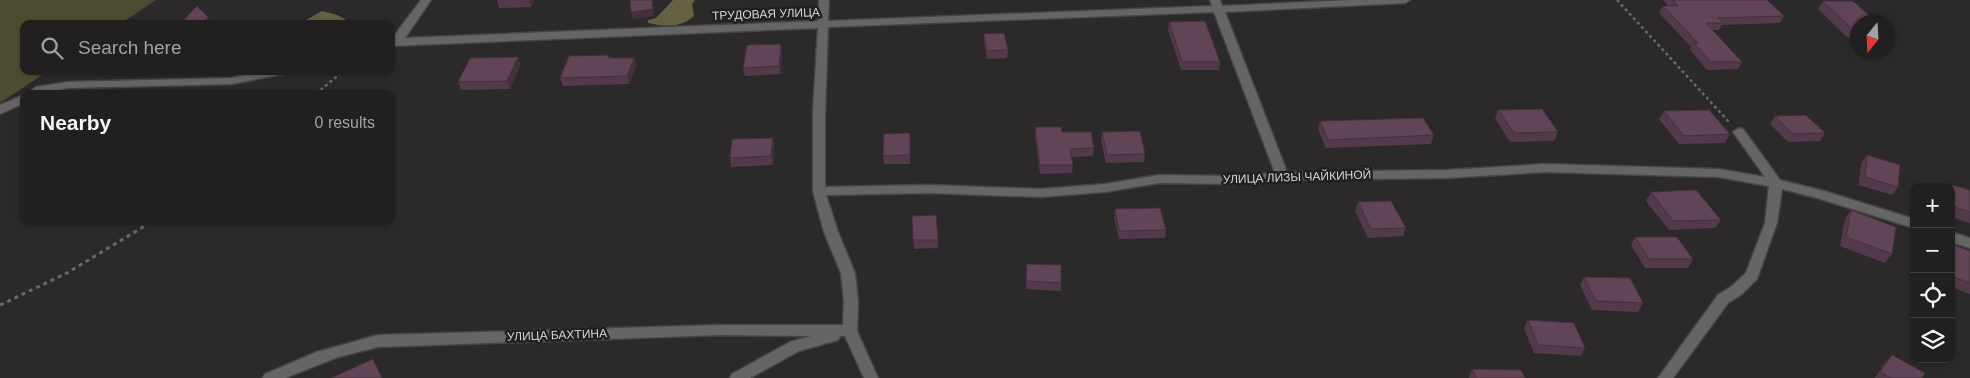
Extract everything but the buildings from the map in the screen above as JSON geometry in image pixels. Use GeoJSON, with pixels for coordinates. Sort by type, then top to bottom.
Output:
{"type":"FeatureCollection","features":[{"type":"Feature","properties":{"kind":"street"},"geometry":{"type":"LineString","coordinates":[[395,42],[426,0]]}},
{"type":"Feature","properties":{"kind":"street"},"geometry":{"type":"LineString","coordinates":[[824,0],[818,191],[831,232],[848,274],[851,301],[850,331],[871,378]]}},
{"type":"Feature","properties":{"kind":"street","name":"ТРУДОВАЯ УЛИЦА"},"geometry":{"type":"LineString","coordinates":[[395,43],[1216,5],[1405,0]]}},
{"type":"Feature","properties":{"kind":"street"},"geometry":{"type":"LineString","coordinates":[[1216,5],[1282,176]]}},
{"type":"Feature","properties":{"kind":"street"},"geometry":{"type":"LineString","coordinates":[[40,90],[68,85],[231,81],[262,75]]}},
{"type":"Feature","properties":{"kind":"street"},"geometry":{"type":"LineString","coordinates":[[0,110],[20,100]]}},
{"type":"Feature","properties":{"kind":"street"},"geometry":{"type":"LineString","coordinates":[[1665,378],[1723,299],[1737,290],[1752,276],[1771,223],[1776,183],[1739,132]]}},
{"type":"Feature","properties":{"kind":"street","name":"УЛИЦА ЛИЗЫ ЧАЙКИНОЙ"},"geometry":{"type":"LineString","coordinates":[[818,191],[930,189],[1041,193],[1105,188],[1159,179],[1232,180],[1282,176],[1447,174],[1546,168],[1718,173],[1776,183],[1820,194],[1910,223]]}},
{"type":"Feature","properties":{"kind":"street"},"geometry":{"type":"LineString","coordinates":[[1955,238],[1970,243]]}},
{"type":"Feature","properties":{"kind":"street","name":"УЛИЦА БАХТИНА"},"geometry":{"type":"LineString","coordinates":[[270,378],[308,360],[346,348],[378,341],[720,330],[850,331]]}},
{"type":"Feature","properties":{"kind":"street"},"geometry":{"type":"LineString","coordinates":[[737,378],[795,346],[850,331]]}},
{"type":"Feature","properties":{"kind":"path"},"geometry":{"type":"LineString","coordinates":[[1617,0],[1739,132]]}},
{"type":"Feature","properties":{"kind":"path"},"geometry":{"type":"LineString","coordinates":[[321,90],[338,75]]}},
{"type":"Feature","properties":{"kind":"path"},"geometry":{"type":"LineString","coordinates":[[0,305],[67,273],[146,225]]}},
{"type":"Feature","properties":{"kind":"shaded area"},"geometry":{"type":"Polygon","coordinates":[[[0,0],[156,0],[126,20],[20,20],[20,75],[42,75],[0,103],[0,0]]]}},
{"type":"Feature","properties":{"kind":"shaded area"},"geometry":{"type":"Polygon","coordinates":[[[673,0],[695,0],[692,4],[694,16],[684,23],[672,26],[648,23],[648,20],[656,18],[673,0]]]}},
{"type":"Feature","properties":{"kind":"shaded area"},"geometry":{"type":"Polygon","coordinates":[[[322,11],[345,19],[345,20],[306,20],[322,11]]]}}]}
